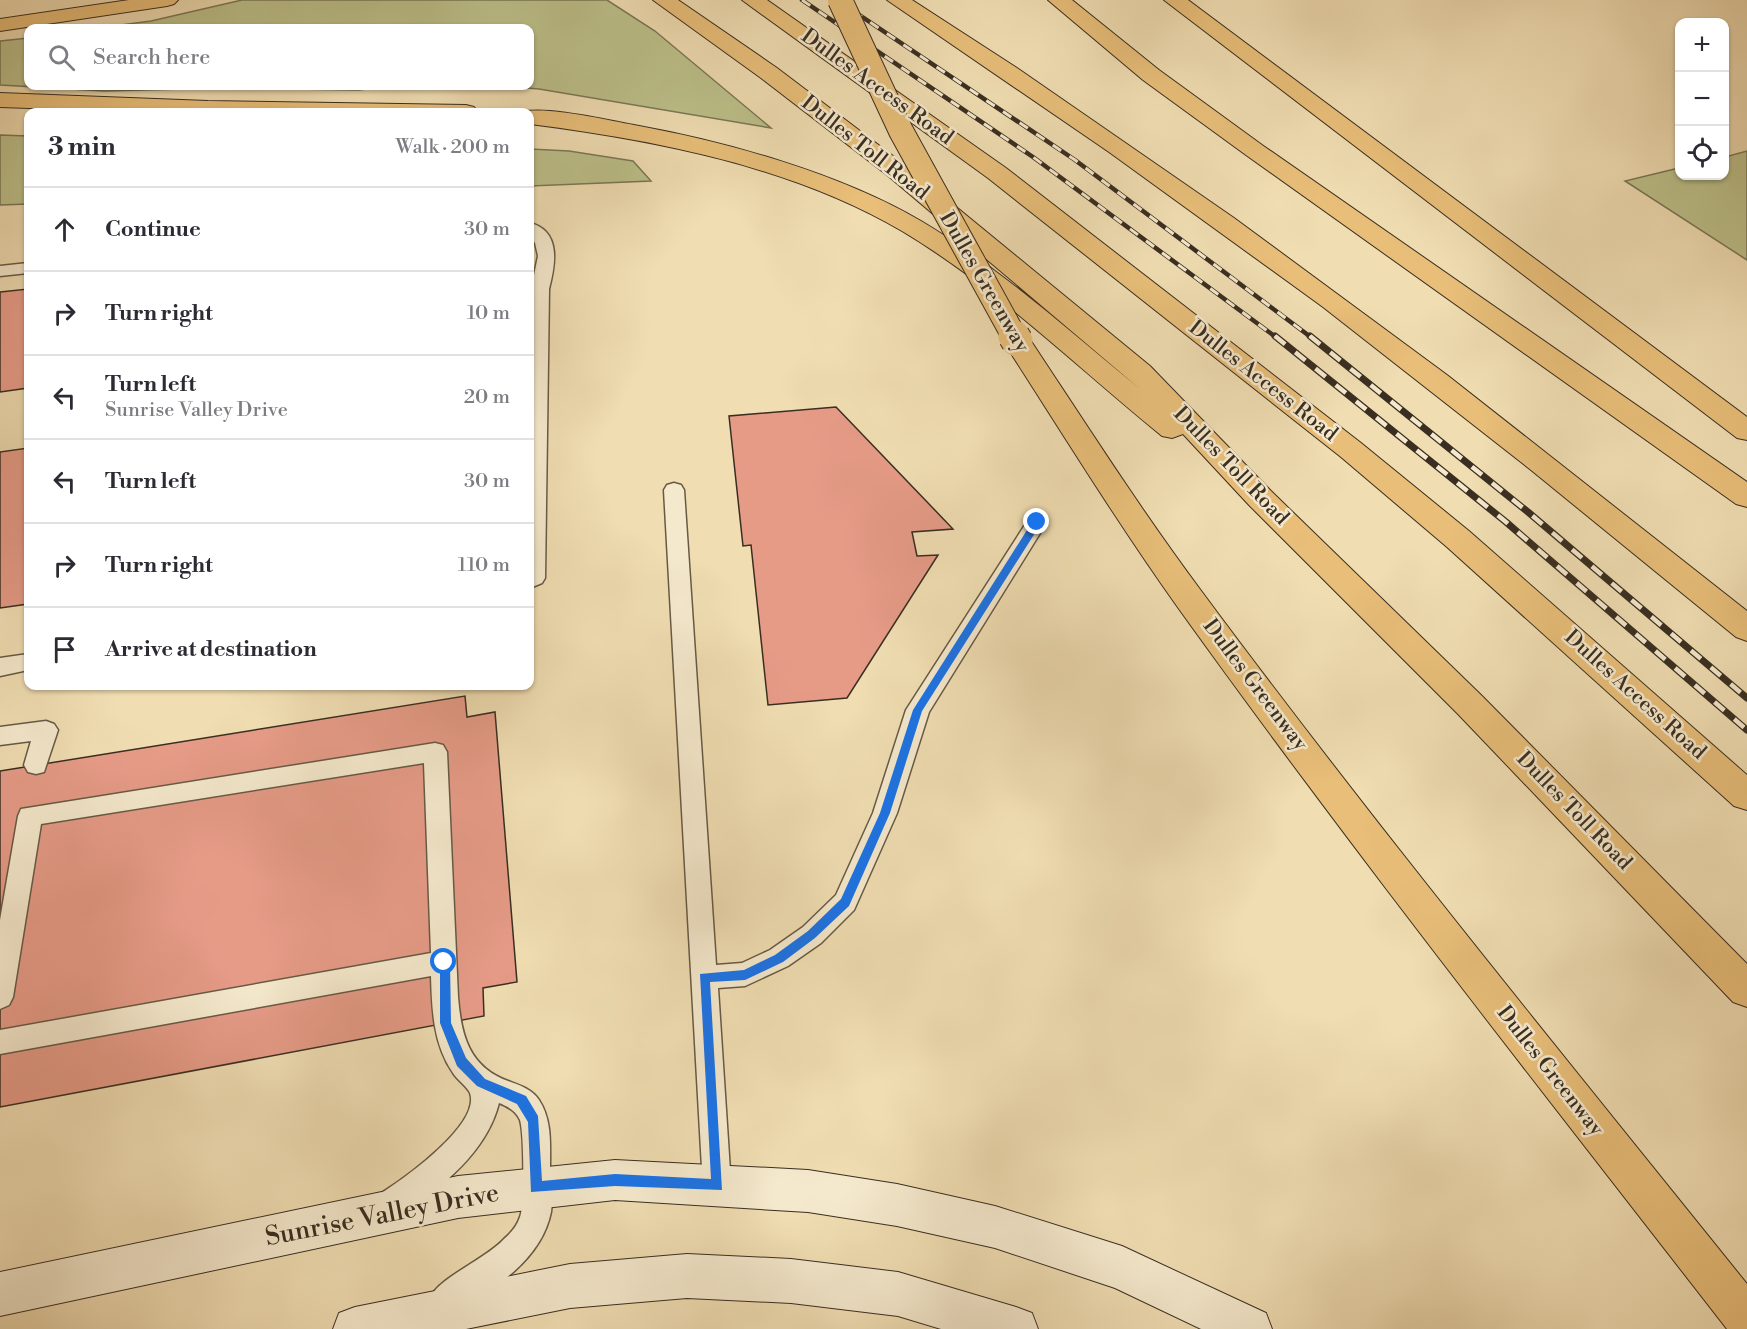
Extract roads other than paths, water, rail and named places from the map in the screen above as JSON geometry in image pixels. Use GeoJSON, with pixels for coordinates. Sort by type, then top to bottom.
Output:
{"type":"FeatureCollection","features":[{"type":"Feature","properties":{"kind":"highway"},"geometry":{"type":"LineString","coordinates":[[0,25],[167,0]]}},
{"type":"Feature","properties":{"kind":"highway","name":"Dulles Toll Road"},"geometry":{"type":"LineString","coordinates":[[664,0],[769,73],[896,170],[1140,372],[1260,498],[1470,705],[1747,990]]}},
{"type":"Feature","properties":{"kind":"highway","name":"Dulles Access Road"},"geometry":{"type":"LineString","coordinates":[[753,0],[1006,180],[1351,450],[1484,561],[1747,796]]}},
{"type":"Feature","properties":{"kind":"highway","name":"Dulles Greenway"},"geometry":{"type":"LineString","coordinates":[[840,0],[882,95],[924,177],[1017,341],[1125,507],[1190,600],[1471,970],[1747,1319]]}},
{"type":"Feature","properties":{"kind":"highway"},"geometry":{"type":"LineString","coordinates":[[898,0],[1105,137],[1244,237],[1508,436],[1747,629]]}},
{"type":"Feature","properties":{"kind":"highway"},"geometry":{"type":"LineString","coordinates":[[1059,0],[1151,75],[1254,150],[1747,497]]}},
{"type":"Feature","properties":{"kind":"highway"},"geometry":{"type":"LineString","coordinates":[[1175,0],[1747,431]]}},
{"type":"Feature","properties":{"kind":"highway"},"geometry":{"type":"LineString","coordinates":[[0,100],[226,108]]}},
{"type":"Feature","properties":{"kind":"highway"},"geometry":{"type":"LineString","coordinates":[[534,118],[632,130],[708,148],[819,184],[889,214],[921,232],[996,285],[1121,389],[1260,498]]}},
{"type":"Feature","properties":{"kind":"main road","name":"Sunrise Valley Drive"},"geometry":{"type":"LineString","coordinates":[[0,1294],[458,1197],[615,1180],[808,1191],[897,1205],[995,1227],[1122,1268],[1250,1329]]}},
{"type":"Feature","properties":{"kind":"main road"},"geometry":{"type":"LineString","coordinates":[[355,1329],[570,1286],[687,1276],[791,1281],[898,1294],[1016,1329]]}},
{"type":"Feature","properties":{"kind":"lane"},"geometry":{"type":"LineString","coordinates":[[534,231],[540,236],[549,255],[540,289],[534,578]]}},
{"type":"Feature","properties":{"kind":"lane"},"geometry":{"type":"LineString","coordinates":[[0,271],[24,268]]}},
{"type":"Feature","properties":{"kind":"lane"},"geometry":{"type":"LineString","coordinates":[[674,490],[717,1186]]}},
{"type":"Feature","properties":{"kind":"lane"},"geometry":{"type":"LineString","coordinates":[[704,978],[745,975],[779,958],[812,934],[845,902],[885,813],[918,710],[1037,522]]}},
{"type":"Feature","properties":{"kind":"lane"},"geometry":{"type":"LineString","coordinates":[[0,667],[24,663]]}},
{"type":"Feature","properties":{"kind":"lane"},"geometry":{"type":"LineString","coordinates":[[0,736],[46,730],[36,765]]}},
{"type":"Feature","properties":{"kind":"lane"},"geometry":{"type":"LineString","coordinates":[[0,997],[30,816],[435,752],[445,1023],[458,1055],[484,1089],[486,1104],[474,1132],[456,1152],[401,1197],[365,1216]]}},
{"type":"Feature","properties":{"kind":"lane"},"geometry":{"type":"LineString","coordinates":[[0,1042],[444,962]]}},
{"type":"Feature","properties":{"kind":"lane"},"geometry":{"type":"LineString","coordinates":[[411,1317],[474,1282],[520,1243],[532,1227],[536,1212],[535,1127],[528,1108],[514,1095],[492,1088],[477,1078]]}},
{"type":"Feature","properties":{"kind":"railway"},"geometry":{"type":"LineString","coordinates":[[802,0],[1033,157],[1277,338]]}},
{"type":"Feature","properties":{"kind":"railway"},"geometry":{"type":"LineString","coordinates":[[837,0],[1075,160],[1312,338]]}},
{"type":"Feature","properties":{"kind":"railway"},"geometry":{"type":"LineString","coordinates":[[1275,336],[1506,522],[1747,730]]}},
{"type":"Feature","properties":{"kind":"railway"},"geometry":{"type":"LineString","coordinates":[[1310,336],[1528,512],[1747,698]]}}]}
